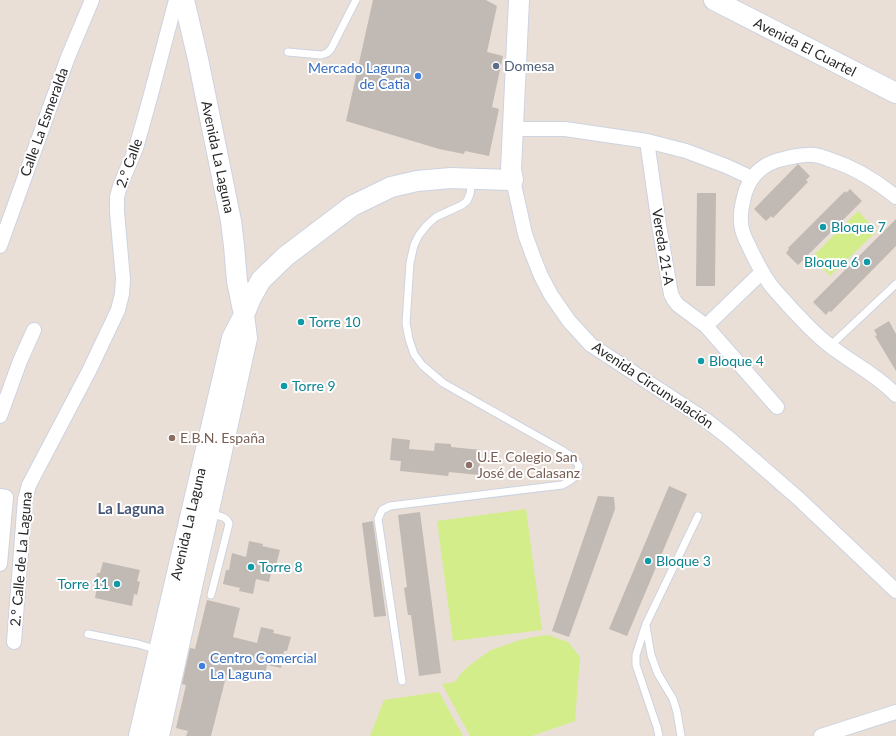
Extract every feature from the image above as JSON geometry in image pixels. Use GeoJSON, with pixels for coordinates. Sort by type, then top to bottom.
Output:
{"type":"FeatureCollection","features":[{"type":"Feature","properties":{"kind":"street","name":"Calle La Esmeralda"},"geometry":{"type":"LineString","coordinates":[[0,244],[68,57],[92,0]]}},
{"type":"Feature","properties":{"kind":"street","name":"2.° Calle"},"geometry":{"type":"LineString","coordinates":[[89,371],[118,310],[122,294],[123,279],[117,197],[136,148],[176,0]]}},
{"type":"Feature","properties":{"kind":"street","name":"Avenida La Laguna"},"geometry":{"type":"LineString","coordinates":[[159,736],[247,338],[237,280],[231,221],[198,60],[184,0]]}},
{"type":"Feature","properties":{"kind":"street","name":"Avenida Circunvalación"},"geometry":{"type":"LineString","coordinates":[[519,0],[512,180],[525,234],[541,276],[551,295],[569,321],[591,345],[706,420],[730,439],[799,499],[896,591]]}},
{"type":"Feature","properties":{"kind":"street","name":"Avenida El Cuartel"},"geometry":{"type":"LineString","coordinates":[[714,0],[896,93]]}},
{"type":"Feature","properties":{"kind":"street"},"geometry":{"type":"LineString","coordinates":[[513,129],[565,129],[646,141],[693,154],[726,166],[752,178]]}},
{"type":"Feature","properties":{"kind":"street","name":"Vereda 21-A"},"geometry":{"type":"LineString","coordinates":[[646,141],[671,294],[678,304],[706,326],[777,407]]}},
{"type":"Feature","properties":{"kind":"street"},"geometry":{"type":"LineString","coordinates":[[896,197],[873,179],[845,164],[818,155],[808,154],[774,161],[764,166],[752,178],[746,190],[740,212],[740,223],[744,236],[762,272],[773,288],[809,328],[830,346],[886,385],[896,395]]}},
{"type":"Feature","properties":{"kind":"street","name":"Avenida La Laguna"},"geometry":{"type":"LineString","coordinates":[[139,736],[232,338],[261,280],[286,256],[352,206],[391,187],[417,181],[451,178],[512,180]]}},
{"type":"Feature","properties":{"kind":"street"},"geometry":{"type":"LineString","coordinates":[[706,326],[762,272]]}},
{"type":"Feature","properties":{"kind":"street"},"geometry":{"type":"LineString","coordinates":[[0,416],[20,361],[34,330]]}},
{"type":"Feature","properties":{"kind":"street","name":"2.° Calle de La Laguna"},"geometry":{"type":"LineString","coordinates":[[14,642],[25,499],[28,484],[89,371]]}},
{"type":"Feature","properties":{"kind":"street","name":"2.° Calle de La Laguna"},"geometry":{"type":"LineString","coordinates":[[0,564],[3,497]]}},
{"type":"Feature","properties":{"kind":"street"},"geometry":{"type":"LineString","coordinates":[[821,736],[896,712]]}},
{"type":"Feature","properties":{"kind":"lane"},"geometry":{"type":"LineString","coordinates":[[288,52],[321,55],[327,53],[356,0]]}},
{"type":"Feature","properties":{"kind":"lane"},"geometry":{"type":"LineString","coordinates":[[402,681],[378,519],[382,510],[390,506],[562,485],[570,481],[577,473],[579,466],[574,458],[560,449],[443,383],[422,364],[414,354],[406,323],[410,263],[414,245],[419,235],[436,217],[462,205],[467,201],[470,194],[472,179]]}},
{"type":"Feature","properties":{"kind":"lane"},"geometry":{"type":"LineString","coordinates":[[830,346],[896,284]]}},
{"type":"Feature","properties":{"kind":"lane"},"geometry":{"type":"LineString","coordinates":[[208,512],[226,518],[229,524],[211,595]]}},
{"type":"Feature","properties":{"kind":"lane"},"geometry":{"type":"LineString","coordinates":[[659,736],[636,665],[636,655],[646,624],[698,516]]}},
{"type":"Feature","properties":{"kind":"lane"},"geometry":{"type":"LineString","coordinates":[[646,624],[651,655],[656,669],[673,699],[681,736]]}},
{"type":"Feature","properties":{"kind":"lane"},"geometry":{"type":"LineString","coordinates":[[88,634],[138,644],[159,650]]}},
{"type":"Feature","properties":{"kind":"green space"},"geometry":{"type":"Polygon","coordinates":[[[858,211],[877,231],[830,276],[812,257],[858,211]]]}},
{"type":"Feature","properties":{"kind":"green space"},"geometry":{"type":"Polygon","coordinates":[[[526,509],[542,630],[453,641],[437,521],[526,509]]]}},
{"type":"Feature","properties":{"kind":"green space"},"geometry":{"type":"Polygon","coordinates":[[[548,635],[568,642],[580,657],[575,721],[532,736],[470,736],[442,684],[455,682],[462,672],[491,650],[520,640],[548,635]]]}},
{"type":"Feature","properties":{"kind":"green space"},"geometry":{"type":"Polygon","coordinates":[[[439,692],[463,736],[370,736],[384,700],[439,692]]]}},
{"type":"Feature","properties":{"kind":"building","name":"Mercado Laguna de Catia"},"geometry":{"type":"Polygon","coordinates":[[[373,0],[486,0],[497,6],[487,52],[503,56],[492,107],[499,109],[489,156],[465,151],[464,154],[439,149],[346,121],[373,0]]]}},
{"type":"Feature","properties":{"kind":"building"},"geometry":{"type":"Polygon","coordinates":[[[798,164],[810,176],[806,180],[808,182],[773,218],[771,216],[766,221],[754,209],[798,164]]]}},
{"type":"Feature","properties":{"kind":"building","name":"Bloque 7"},"geometry":{"type":"Polygon","coordinates":[[[850,189],[862,201],[798,265],[786,253],[789,249],[788,248],[845,191],[846,193],[850,189]]]}},
{"type":"Feature","properties":{"kind":"building"},"geometry":{"type":"Polygon","coordinates":[[[697,193],[716,193],[715,286],[696,286],[697,193]]]}},
{"type":"Feature","properties":{"kind":"building","name":"Bloque 6"},"geometry":{"type":"Polygon","coordinates":[[[896,219],[896,246],[831,312],[829,311],[826,315],[813,302],[896,219]]]}},
{"type":"Feature","properties":{"kind":"building"},"geometry":{"type":"Polygon","coordinates":[[[889,321],[896,334],[896,371],[875,336],[877,335],[874,330],[889,321]]]}},
{"type":"Feature","properties":{"kind":"building"},"geometry":{"type":"Polygon","coordinates":[[[392,438],[410,440],[409,449],[434,451],[435,443],[451,444],[451,447],[481,450],[479,475],[449,472],[448,476],[400,471],[401,461],[390,460],[392,438]]]}},
{"type":"Feature","properties":{"kind":"building","name":"Bloque 3"},"geometry":{"type":"Polygon","coordinates":[[[669,486],[687,494],[627,636],[609,629],[669,486]]]}},
{"type":"Feature","properties":{"kind":"building"},"geometry":{"type":"Polygon","coordinates":[[[598,496],[614,497],[615,509],[569,637],[552,631],[598,496]]]}},
{"type":"Feature","properties":{"kind":"building"},"geometry":{"type":"Polygon","coordinates":[[[420,512],[441,673],[419,676],[411,615],[408,615],[404,588],[407,587],[398,515],[420,512]]]}},
{"type":"Feature","properties":{"kind":"building"},"geometry":{"type":"Polygon","coordinates":[[[373,521],[386,616],[374,617],[362,523],[373,521]]]}},
{"type":"Feature","properties":{"kind":"building","name":"Torre 8"},"geometry":{"type":"Polygon","coordinates":[[[249,541],[280,550],[276,565],[273,564],[269,582],[256,579],[253,594],[239,591],[240,588],[223,584],[226,570],[229,570],[232,553],[246,557],[249,541]]]}},
{"type":"Feature","properties":{"kind":"building","name":"Torre 11"},"geometry":{"type":"Polygon","coordinates":[[[103,562],[140,570],[137,581],[140,582],[137,595],[134,594],[132,606],[95,598],[97,573],[100,573],[103,562]]]}},
{"type":"Feature","properties":{"kind":"building","name":"Centro Comercial La Laguna"},"geometry":{"type":"Polygon","coordinates":[[[207,600],[240,608],[233,637],[257,643],[261,627],[274,630],[273,633],[291,637],[287,651],[284,651],[281,668],[267,665],[264,680],[251,677],[251,674],[228,669],[211,736],[186,736],[188,731],[176,728],[186,685],[182,684],[190,648],[195,649],[207,600]]]}},
{"type":"Feature","properties":{"kind":"place","name":"Domesa"},"geometry":{"type":"Point","coordinates":[496,66]}},
{"type":"Feature","properties":{"kind":"place","name":"Mercado Laguna de Catia"},"geometry":{"type":"Point","coordinates":[418,76]}},
{"type":"Feature","properties":{"kind":"place","name":"Bloque 7"},"geometry":{"type":"Point","coordinates":[823,227]}},
{"type":"Feature","properties":{"kind":"place","name":"Bloque 6"},"geometry":{"type":"Point","coordinates":[867,262]}},
{"type":"Feature","properties":{"kind":"place","name":"Torre 10"},"geometry":{"type":"Point","coordinates":[301,322]}},
{"type":"Feature","properties":{"kind":"place","name":"Bloque 4"},"geometry":{"type":"Point","coordinates":[701,361]}},
{"type":"Feature","properties":{"kind":"place","name":"Torre 9"},"geometry":{"type":"Point","coordinates":[284,386]}},
{"type":"Feature","properties":{"kind":"place","name":"E.B.N. España"},"geometry":{"type":"Point","coordinates":[172,438]}},
{"type":"Feature","properties":{"kind":"place","name":"U.E. Colegio San José de Calasanz"},"geometry":{"type":"Point","coordinates":[469,465]}},
{"type":"Feature","properties":{"kind":"place","name":"Bloque 3"},"geometry":{"type":"Point","coordinates":[648,561]}},
{"type":"Feature","properties":{"kind":"place","name":"Torre 8"},"geometry":{"type":"Point","coordinates":[251,567]}},
{"type":"Feature","properties":{"kind":"place","name":"Torre 11"},"geometry":{"type":"Point","coordinates":[117,584]}},
{"type":"Feature","properties":{"kind":"place","name":"Centro Comercial La Laguna"},"geometry":{"type":"Point","coordinates":[202,666]}},
{"type":"Feature","properties":{"kind":"district","name":"La Laguna"},"geometry":{"type":"Point","coordinates":[131,509]}}]}
